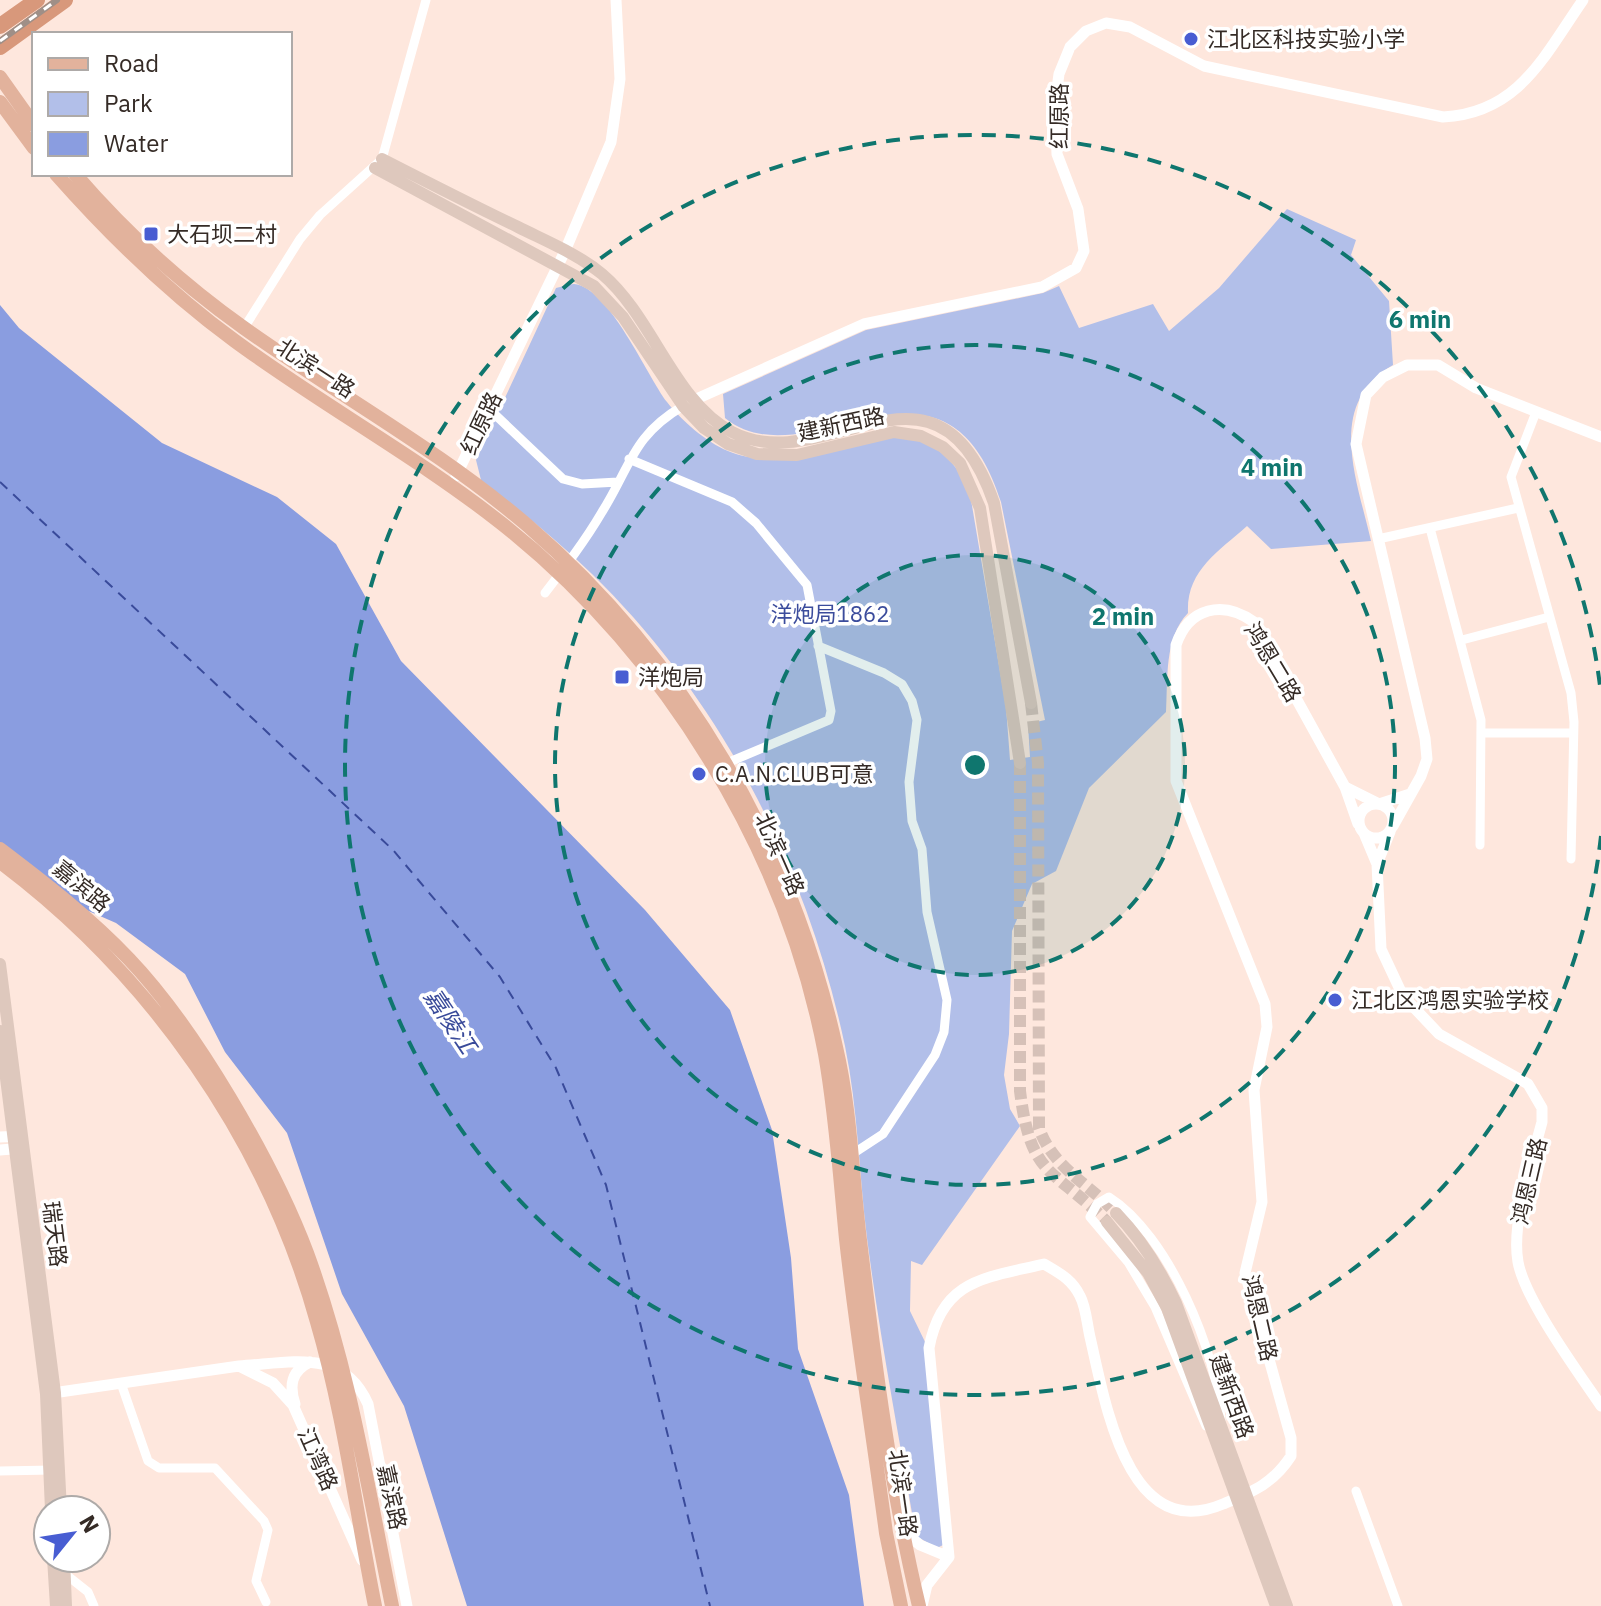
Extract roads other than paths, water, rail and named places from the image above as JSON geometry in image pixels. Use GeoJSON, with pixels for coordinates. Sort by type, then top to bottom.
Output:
{"type":"FeatureCollection","features":[{"type":"Feature","properties":{"kind":"highway"},"geometry":{"type":"LineString","coordinates":[[0,25],[36,0]]}},
{"type":"Feature","properties":{"kind":"highway"},"geometry":{"type":"LineString","coordinates":[[0,48],[67,0]]}},
{"type":"Feature","properties":{"kind":"main road"},"geometry":{"type":"LineString","coordinates":[[0,77],[32,122]]}},
{"type":"Feature","properties":{"kind":"main road"},"geometry":{"type":"LineString","coordinates":[[0,102],[32,145]]}},
{"type":"Feature","properties":{"kind":"main road","name":"建新西路"},"geometry":{"type":"LineString","coordinates":[[378,164],[565,251],[602,274],[635,309],[704,428],[728,444],[757,454],[797,455],[894,432],[921,436],[943,447],[960,463],[980,508],[1020,763]]}},
{"type":"Feature","properties":{"kind":"main road","name":"建新西路"},"geometry":{"type":"LineString","coordinates":[[378,164],[594,286],[623,317],[688,403],[732,433],[760,442],[793,441],[891,418],[921,422],[948,431],[970,452],[984,476],[994,503],[1031,703]]}},
{"type":"Feature","properties":{"kind":"main road","name":"北滨一路"},"geometry":{"type":"LineString","coordinates":[[58,176],[138,260],[224,333],[456,478],[576,589],[618,635],[676,708],[715,770],[765,868],[802,968],[824,1052],[886,1533],[901,1606]]}},
{"type":"Feature","properties":{"kind":"main road","name":"北滨一路"},"geometry":{"type":"LineString","coordinates":[[77,176],[150,251],[244,328],[528,526],[585,579],[657,662],[686,697],[727,763],[777,861],[815,964],[837,1050],[854,1153],[859,1236],[903,1531],[920,1606]]}},
{"type":"Feature","properties":{"kind":"main road","name":"嘉滨路"},"geometry":{"type":"LineString","coordinates":[[0,849],[91,921],[131,962],[208,1066],[274,1179],[306,1251],[392,1606]]}},
{"type":"Feature","properties":{"kind":"main road","name":"嘉滨路"},"geometry":{"type":"LineString","coordinates":[[0,862],[66,914],[115,961],[165,1021],[217,1099],[248,1157],[286,1233],[342,1397],[375,1606]]}},
{"type":"Feature","properties":{"kind":"main road","name":"瑞天路"},"geometry":{"type":"LineString","coordinates":[[0,964],[15,1142]]}},
{"type":"Feature","properties":{"kind":"main road","name":"瑞天路"},"geometry":{"type":"LineString","coordinates":[[0,1031],[51,1394],[52,1494]]}},
{"type":"Feature","properties":{"kind":"main road","name":"建新西路"},"geometry":{"type":"LineString","coordinates":[[1276,1606],[1241,1496],[1222,1427],[1176,1303],[1158,1266],[1136,1233],[1112,1217],[1167,1308],[1220,1453],[1241,1496],[1287,1606]]}},
{"type":"Feature","properties":{"kind":"main road","name":"瑞天路"},"geometry":{"type":"LineString","coordinates":[[54,1470],[58,1494]]}},
{"type":"Feature","properties":{"kind":"main road"},"geometry":{"type":"LineString","coordinates":[[54,1574],[56,1606]]}},
{"type":"Feature","properties":{"kind":"main road"},"geometry":{"type":"LineString","coordinates":[[64,1574],[66,1606]]}},
{"type":"Feature","properties":{"kind":"street"},"geometry":{"type":"LineString","coordinates":[[244,328],[300,239],[320,215],[378,164],[426,0]]}},
{"type":"Feature","properties":{"kind":"street","name":"红原路"},"geometry":{"type":"LineString","coordinates":[[456,478],[487,407],[565,251],[611,142],[620,79],[616,0]]}},
{"type":"Feature","properties":{"kind":"street","name":"红原路"},"geometry":{"type":"LineString","coordinates":[[688,403],[864,324],[1042,287],[1076,268],[1084,251],[1078,209],[1057,154],[1055,103],[1059,74],[1070,47],[1086,31],[1106,23],[1130,27],[1204,66],[1454,117],[1488,110],[1509,96],[1529,77],[1583,0]]}},
{"type":"Feature","properties":{"kind":"street"},"geometry":{"type":"LineString","coordinates":[[1377,864],[1391,829],[1427,759],[1425,738],[1356,444],[1366,395],[1383,377],[1407,365],[1438,365],[1476,388],[1601,437]]}},
{"type":"Feature","properties":{"kind":"street"},"geometry":{"type":"LineString","coordinates":[[545,593],[585,539],[639,440],[664,417],[688,403]]}},
{"type":"Feature","properties":{"kind":"street"},"geometry":{"type":"LineString","coordinates":[[487,407],[563,479],[582,484],[618,482]]}},
{"type":"Feature","properties":{"kind":"street"},"geometry":{"type":"LineString","coordinates":[[1536,412],[1511,477],[1571,693],[1571,859]]}},
{"type":"Feature","properties":{"kind":"street"},"geometry":{"type":"LineString","coordinates":[[629,459],[708,489],[732,502],[756,523],[807,585],[831,711],[829,720],[727,763]]}},
{"type":"Feature","properties":{"kind":"street"},"geometry":{"type":"LineString","coordinates":[[1378,539],[1518,508]]}},
{"type":"Feature","properties":{"kind":"street"},"geometry":{"type":"LineString","coordinates":[[1430,528],[1462,640],[1482,733],[1480,845]]}},
{"type":"Feature","properties":{"kind":"street","name":"鸿恩二路"},"geometry":{"type":"LineString","coordinates":[[949,1557],[929,1348],[934,1325],[943,1306],[976,1280],[1044,1264],[1066,1277],[1081,1297],[1108,1415],[1138,1479],[1170,1509],[1188,1513],[1208,1510],[1266,1486],[1291,1456],[1291,1438],[1245,1273],[1262,1202],[1254,1090],[1267,1027],[1265,1004],[1176,781],[1176,645],[1182,629],[1210,608],[1226,608],[1254,622],[1345,787]]}},
{"type":"Feature","properties":{"kind":"street"},"geometry":{"type":"LineString","coordinates":[[1462,640],[1549,617]]}},
{"type":"Feature","properties":{"kind":"street"},"geometry":{"type":"LineString","coordinates":[[818,646],[884,673],[902,684],[912,701],[917,720],[909,782],[912,821],[922,849],[927,912],[947,1000],[944,1032],[935,1055],[883,1134],[854,1153]]}},
{"type":"Feature","properties":{"kind":"street"},"geometry":{"type":"LineString","coordinates":[[1482,733],[1573,733]]}},
{"type":"Feature","properties":{"kind":"street"},"geometry":{"type":"LineString","coordinates":[[1345,787],[1389,809],[1391,829]]}},
{"type":"Feature","properties":{"kind":"street"},"geometry":{"type":"LineString","coordinates":[[1345,787],[1377,864]]}},
{"type":"Feature","properties":{"kind":"street"},"geometry":{"type":"LineString","coordinates":[[1361,828],[1364,808],[1410,794]]}},
{"type":"Feature","properties":{"kind":"street"},"geometry":{"type":"LineString","coordinates":[[1361,828],[1374,839],[1391,829]]}},
{"type":"Feature","properties":{"kind":"street","name":"鸿恩三路"},"geometry":{"type":"LineString","coordinates":[[1377,864],[1381,949],[1403,996],[1439,1034],[1517,1076],[1537,1096],[1542,1122],[1517,1234],[1518,1261],[1526,1287],[1601,1406]]}},
{"type":"Feature","properties":{"kind":"street"},"geometry":{"type":"LineString","coordinates":[[0,1150],[15,1142]]}},
{"type":"Feature","properties":{"kind":"street"},"geometry":{"type":"LineString","coordinates":[[1220,1453],[1195,1406],[1155,1307],[1128,1262],[1090,1217],[1097,1204],[1109,1197],[1139,1225],[1168,1263],[1211,1367],[1220,1401],[1222,1427]]}},
{"type":"Feature","properties":{"kind":"street"},"geometry":{"type":"LineString","coordinates":[[51,1394],[122,1386],[239,1366],[310,1362],[338,1368],[353,1378],[368,1404],[407,1606]]}},
{"type":"Feature","properties":{"kind":"street"},"geometry":{"type":"LineString","coordinates":[[302,1421],[293,1399],[292,1381],[299,1369],[310,1362]]}},
{"type":"Feature","properties":{"kind":"street","name":"江湾路"},"geometry":{"type":"LineString","coordinates":[[239,1366],[273,1383],[302,1421],[369,1576]]}},
{"type":"Feature","properties":{"kind":"street"},"geometry":{"type":"LineString","coordinates":[[122,1386],[148,1461],[159,1468],[215,1468],[264,1521],[268,1530],[256,1581],[266,1602]]}},
{"type":"Feature","properties":{"kind":"street"},"geometry":{"type":"LineString","coordinates":[[0,1471],[54,1470]]}},
{"type":"Feature","properties":{"kind":"street"},"geometry":{"type":"LineString","coordinates":[[1356,1491],[1398,1606]]}},
{"type":"Feature","properties":{"kind":"street"},"geometry":{"type":"LineString","coordinates":[[903,1531],[920,1545],[949,1557],[927,1585],[920,1606]]}},
{"type":"Feature","properties":{"kind":"street"},"geometry":{"type":"LineString","coordinates":[[65,1574],[88,1592],[94,1606]]}},
{"type":"Feature","properties":{"kind":"water","name":"嘉陵江"},"geometry":{"type":"Polygon","coordinates":[[[0,305],[19,328],[162,443],[277,497],[336,544],[401,661],[645,910],[730,1010],[772,1130],[791,1258],[798,1349],[849,1495],[864,1606],[467,1606],[404,1406],[342,1294],[287,1133],[225,1052],[185,974],[116,923],[29,885],[0,860],[0,305]]]}},
{"type":"Feature","properties":{"kind":"tunnel"},"geometry":{"type":"LineString","coordinates":[[1031,703],[1038,763],[1039,1128],[1062,1165],[1116,1213]]}},
{"type":"Feature","properties":{"kind":"tunnel"},"geometry":{"type":"LineString","coordinates":[[1020,763],[1020,1091],[1025,1120],[1030,1141],[1047,1168],[1107,1222]]}},
{"type":"Feature","properties":{"kind":"railway"},"geometry":{"type":"LineString","coordinates":[[0,41],[57,0]]}},
{"type":"Feature","properties":{"kind":"place","name":"江北区科技实验小学"},"geometry":{"type":"Point","coordinates":[1191,39]}},
{"type":"Feature","properties":{"kind":"place","name":"大石坝二村"},"geometry":{"type":"Point","coordinates":[151,234]}},
{"type":"Feature","properties":{"kind":"place","name":"洋炮局"},"geometry":{"type":"Point","coordinates":[622,677]}},
{"type":"Feature","properties":{"kind":"place","name":"C.A.N.CLUB可意"},"geometry":{"type":"Point","coordinates":[699,774]}},
{"type":"Feature","properties":{"kind":"place","name":"江北区鸿恩实验学校"},"geometry":{"type":"Point","coordinates":[1335,1000]}},
{"type":"Feature","properties":{"kind":"park label","name":"洋炮局1862"},"geometry":{"type":"Point","coordinates":[830,614]}}]}
